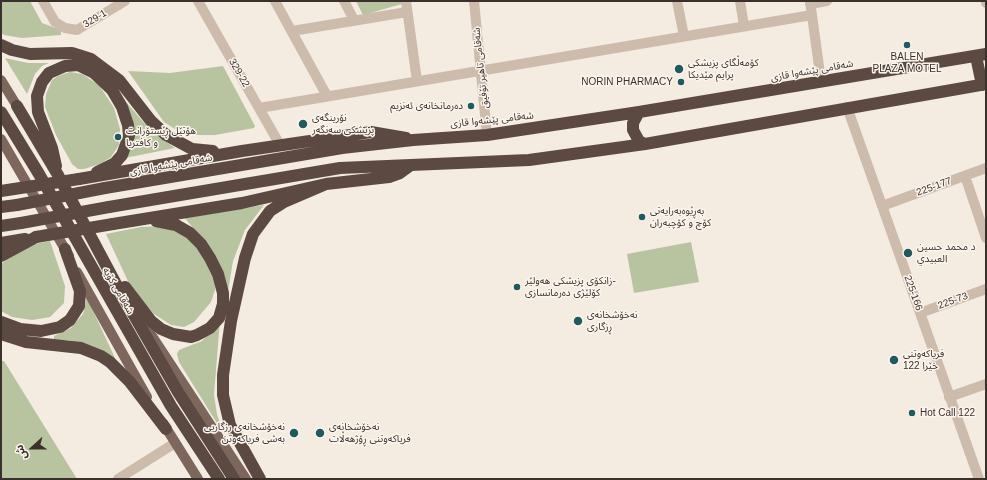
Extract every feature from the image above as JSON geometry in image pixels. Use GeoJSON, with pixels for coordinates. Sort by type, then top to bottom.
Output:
{"type":"FeatureCollection","features":[{"type":"Feature","properties":{"kind":"highway"},"geometry":{"type":"LineString","coordinates":[[1,45],[12,50],[30,54],[72,53],[91,59],[105,67],[119,80],[151,121],[175,141],[201,151],[242,151]]}},
{"type":"Feature","properties":{"kind":"highway","name":"شەقامی پێشەوا قازی"},"geometry":{"type":"LineString","coordinates":[[1,207],[342,148],[413,140],[487,135],[639,112],[981,55]]}},
{"type":"Feature","properties":{"kind":"highway"},"geometry":{"type":"LineString","coordinates":[[1,226],[340,168],[529,160],[645,144],[847,107],[984,85],[981,55]]}},
{"type":"Feature","properties":{"kind":"highway"},"geometry":{"type":"LineString","coordinates":[[58,175],[52,148],[38,112],[37,96],[42,82],[49,73],[65,66],[78,66],[94,73],[112,90],[126,117],[129,136],[122,155],[116,163],[79,179]]}},
{"type":"Feature","properties":{"kind":"highway","name":"شەقامی کۆیە"},"geometry":{"type":"LineString","coordinates":[[17,106],[58,175],[116,284],[178,392],[234,479]]}},
{"type":"Feature","properties":{"kind":"highway","name":"شەقامی کۆیە"},"geometry":{"type":"LineString","coordinates":[[1,112],[39,174],[171,406],[219,479]]}},
{"type":"Feature","properties":{"kind":"highway"},"geometry":{"type":"LineString","coordinates":[[639,112],[633,123],[633,130],[639,141],[645,144]]}},
{"type":"Feature","properties":{"kind":"highway"},"geometry":{"type":"LineString","coordinates":[[1,191],[242,151],[372,132],[394,134],[413,140]]}},
{"type":"Feature","properties":{"kind":"highway"},"geometry":{"type":"LineString","coordinates":[[1,243],[242,203],[326,184],[389,177],[400,173],[412,165]]}},
{"type":"Feature","properties":{"kind":"highway"},"geometry":{"type":"LineString","coordinates":[[260,479],[230,425],[223,395],[223,375],[231,321],[245,258],[253,234],[270,211],[284,202],[326,184]]}},
{"type":"Feature","properties":{"kind":"highway"},"geometry":{"type":"LineString","coordinates":[[103,260],[151,321],[161,329],[173,334],[191,337],[204,332],[215,323],[223,304],[222,288],[215,266],[201,244],[190,233],[176,225],[160,221],[139,220]]}},
{"type":"Feature","properties":{"kind":"highway"},"geometry":{"type":"LineString","coordinates":[[1,256],[36,237]]}},
{"type":"Feature","properties":{"kind":"highway"},"geometry":{"type":"LineString","coordinates":[[1,322],[20,329],[41,331],[60,327],[70,320],[79,306],[80,291],[65,249]]}},
{"type":"Feature","properties":{"kind":"highway"},"geometry":{"type":"LineString","coordinates":[[1,334],[26,342],[81,348],[101,356],[110,362],[130,382],[166,429]]}},
{"type":"Feature","properties":{"kind":"main road","name":"شەقامی کۆیە"},"geometry":{"type":"LineString","coordinates":[[1,80],[17,106]]}},
{"type":"Feature","properties":{"kind":"main road"},"geometry":{"type":"LineString","coordinates":[[1,139],[65,249],[166,429],[198,479]]}},
{"type":"Feature","properties":{"kind":"main road","name":"شەقامی کۆیە"},"geometry":{"type":"LineString","coordinates":[[116,284],[246,479]]}},
{"type":"Feature","properties":{"kind":"street","name":"329-1"},"geometry":{"type":"LineString","coordinates":[[43,1],[55,22],[64,28],[77,30],[122,2]]}},
{"type":"Feature","properties":{"kind":"street","name":"329-22"},"geometry":{"type":"LineString","coordinates":[[198,1],[280,145]]}},
{"type":"Feature","properties":{"kind":"street"},"geometry":{"type":"LineString","coordinates":[[275,1],[327,96]]}},
{"type":"Feature","properties":{"kind":"street"},"geometry":{"type":"LineString","coordinates":[[344,1],[354,20]]}},
{"type":"Feature","properties":{"kind":"street"},"geometry":{"type":"LineString","coordinates":[[406,1],[416,81]]}},
{"type":"Feature","properties":{"kind":"street","name":"شەقامی تاهیر تۆفیق"},"geometry":{"type":"LineString","coordinates":[[475,1],[487,135]]}},
{"type":"Feature","properties":{"kind":"street"},"geometry":{"type":"LineString","coordinates":[[677,1],[684,36]]}},
{"type":"Feature","properties":{"kind":"street"},"geometry":{"type":"LineString","coordinates":[[740,1],[744,26]]}},
{"type":"Feature","properties":{"kind":"street"},"geometry":{"type":"LineString","coordinates":[[821,81],[810,2],[827,1]]}},
{"type":"Feature","properties":{"kind":"street"},"geometry":{"type":"LineString","coordinates":[[292,31],[407,12]]}},
{"type":"Feature","properties":{"kind":"street"},"geometry":{"type":"LineString","coordinates":[[259,108],[812,15]]}},
{"type":"Feature","properties":{"kind":"street","name":"225-166"},"geometry":{"type":"LineString","coordinates":[[847,107],[979,479]]}},
{"type":"Feature","properties":{"kind":"street","name":"225-177"},"geometry":{"type":"LineString","coordinates":[[882,206],[986,168]]}},
{"type":"Feature","properties":{"kind":"street"},"geometry":{"type":"LineString","coordinates":[[965,176],[984,224],[986,238]]}},
{"type":"Feature","properties":{"kind":"street","name":"225-73"},"geometry":{"type":"LineString","coordinates":[[920,313],[986,289]]}},
{"type":"Feature","properties":{"kind":"street"},"geometry":{"type":"LineString","coordinates":[[949,397],[986,384]]}},
{"type":"Feature","properties":{"kind":"street"},"geometry":{"type":"LineString","coordinates":[[118,479],[175,443]]}},
{"type":"Feature","properties":{"kind":"street"},"geometry":{"type":"LineString","coordinates":[[982,479],[986,478]]}},
{"type":"Feature","properties":{"kind":"green space"},"geometry":{"type":"Polygon","coordinates":[[[1,1],[30,1],[42,23],[61,30],[61,35],[22,38],[4,35],[1,33],[1,1]]]}},
{"type":"Feature","properties":{"kind":"green space"},"geometry":{"type":"Polygon","coordinates":[[[356,1],[402,1],[402,4],[363,15],[356,1]]]}},
{"type":"Feature","properties":{"kind":"green space"},"geometry":{"type":"Polygon","coordinates":[[[5,58],[28,63],[49,63],[42,66],[35,74],[27,94],[5,58]]]}},
{"type":"Feature","properties":{"kind":"green space"},"geometry":{"type":"Polygon","coordinates":[[[223,66],[255,126],[254,128],[215,135],[191,135],[178,131],[164,122],[128,71],[170,73],[223,66]]]}},
{"type":"Feature","properties":{"kind":"green space"},"geometry":{"type":"Polygon","coordinates":[[[70,72],[82,74],[99,85],[114,108],[120,129],[119,145],[111,157],[100,164],[84,169],[78,169],[72,164],[56,135],[45,107],[46,94],[52,80],[58,76],[70,72]]]}},
{"type":"Feature","properties":{"kind":"green space"},"geometry":{"type":"Polygon","coordinates":[[[127,103],[151,131],[175,148],[125,158],[134,143],[135,133],[127,103]]]}},
{"type":"Feature","properties":{"kind":"green space"},"geometry":{"type":"Polygon","coordinates":[[[264,205],[245,230],[233,261],[228,291],[213,253],[185,218],[264,205]]]}},
{"type":"Feature","properties":{"kind":"green space"},"geometry":{"type":"Polygon","coordinates":[[[161,226],[173,229],[192,240],[208,260],[215,278],[215,290],[211,302],[194,322],[184,327],[171,325],[154,314],[134,294],[106,234],[141,227],[161,226]]]}},
{"type":"Feature","properties":{"kind":"green space"},"geometry":{"type":"Polygon","coordinates":[[[50,241],[65,286],[64,303],[50,317],[32,320],[12,317],[1,311],[1,264],[25,246],[50,241]]]}},
{"type":"Feature","properties":{"kind":"green space"},"geometry":{"type":"Polygon","coordinates":[[[691,242],[699,282],[634,293],[627,254],[691,242]]]}},
{"type":"Feature","properties":{"kind":"green space"},"geometry":{"type":"Polygon","coordinates":[[[87,298],[115,358],[92,346],[68,340],[54,340],[54,336],[71,328],[83,314],[87,298]]]}},
{"type":"Feature","properties":{"kind":"green space"},"geometry":{"type":"Polygon","coordinates":[[[220,320],[214,395],[217,414],[223,433],[179,362],[177,354],[179,350],[202,341],[220,320]]]}},
{"type":"Feature","properties":{"kind":"green space"},"geometry":{"type":"Polygon","coordinates":[[[1,361],[4,361],[77,479],[1,479],[1,361]]]}},
{"type":"Feature","properties":{"kind":"place","name":"BALEN PLAZA MOTEL"},"geometry":{"type":"Point","coordinates":[907,45]}},
{"type":"Feature","properties":{"kind":"place","name":"کۆمەڵگای پزیشکی پرایم مێدیکا"},"geometry":{"type":"Point","coordinates":[679,69]}},
{"type":"Feature","properties":{"kind":"place","name":"NORIN PHARMACY"},"geometry":{"type":"Point","coordinates":[681,82]}},
{"type":"Feature","properties":{"kind":"place","name":"دەرمانخانەی ئەنزیم"},"geometry":{"type":"Point","coordinates":[471,106]}},
{"type":"Feature","properties":{"kind":"place","name":"نۆرینگەی پزیشکی سەنگەر"},"geometry":{"type":"Point","coordinates":[303,124]}},
{"type":"Feature","properties":{"kind":"place","name":"هۆتێل ڕێستۆرانت و کافتریا"},"geometry":{"type":"Point","coordinates":[118,137]}},
{"type":"Feature","properties":{"kind":"place","name":"بەڕێوەبەرایەتی کۆچ و کۆچبەران"},"geometry":{"type":"Point","coordinates":[642,217]}},
{"type":"Feature","properties":{"kind":"place","name":"د محمد حسين العبيدي"},"geometry":{"type":"Point","coordinates":[908,253]}},
{"type":"Feature","properties":{"kind":"place","name":"زانکۆی پزیشکی هەولێر- کۆلێژی دەرمانسازی"},"geometry":{"type":"Point","coordinates":[517,287]}},
{"type":"Feature","properties":{"kind":"place","name":"نەخۆشخانەی ڕزگاری"},"geometry":{"type":"Point","coordinates":[578,321]}},
{"type":"Feature","properties":{"kind":"place","name":"فریاکەوتنی خێرا 122"},"geometry":{"type":"Point","coordinates":[894,360]}},
{"type":"Feature","properties":{"kind":"place","name":"Hot Call 122"},"geometry":{"type":"Point","coordinates":[912,413]}},
{"type":"Feature","properties":{"kind":"place","name":"نەخۆشخانەی رزگاریی بەشی فریاکەوتن"},"geometry":{"type":"Point","coordinates":[294,433]}},
{"type":"Feature","properties":{"kind":"place","name":"نەخۆشخانەی فریاکەوتنی ڕۆژهەڵات"},"geometry":{"type":"Point","coordinates":[320,433]}}]}
